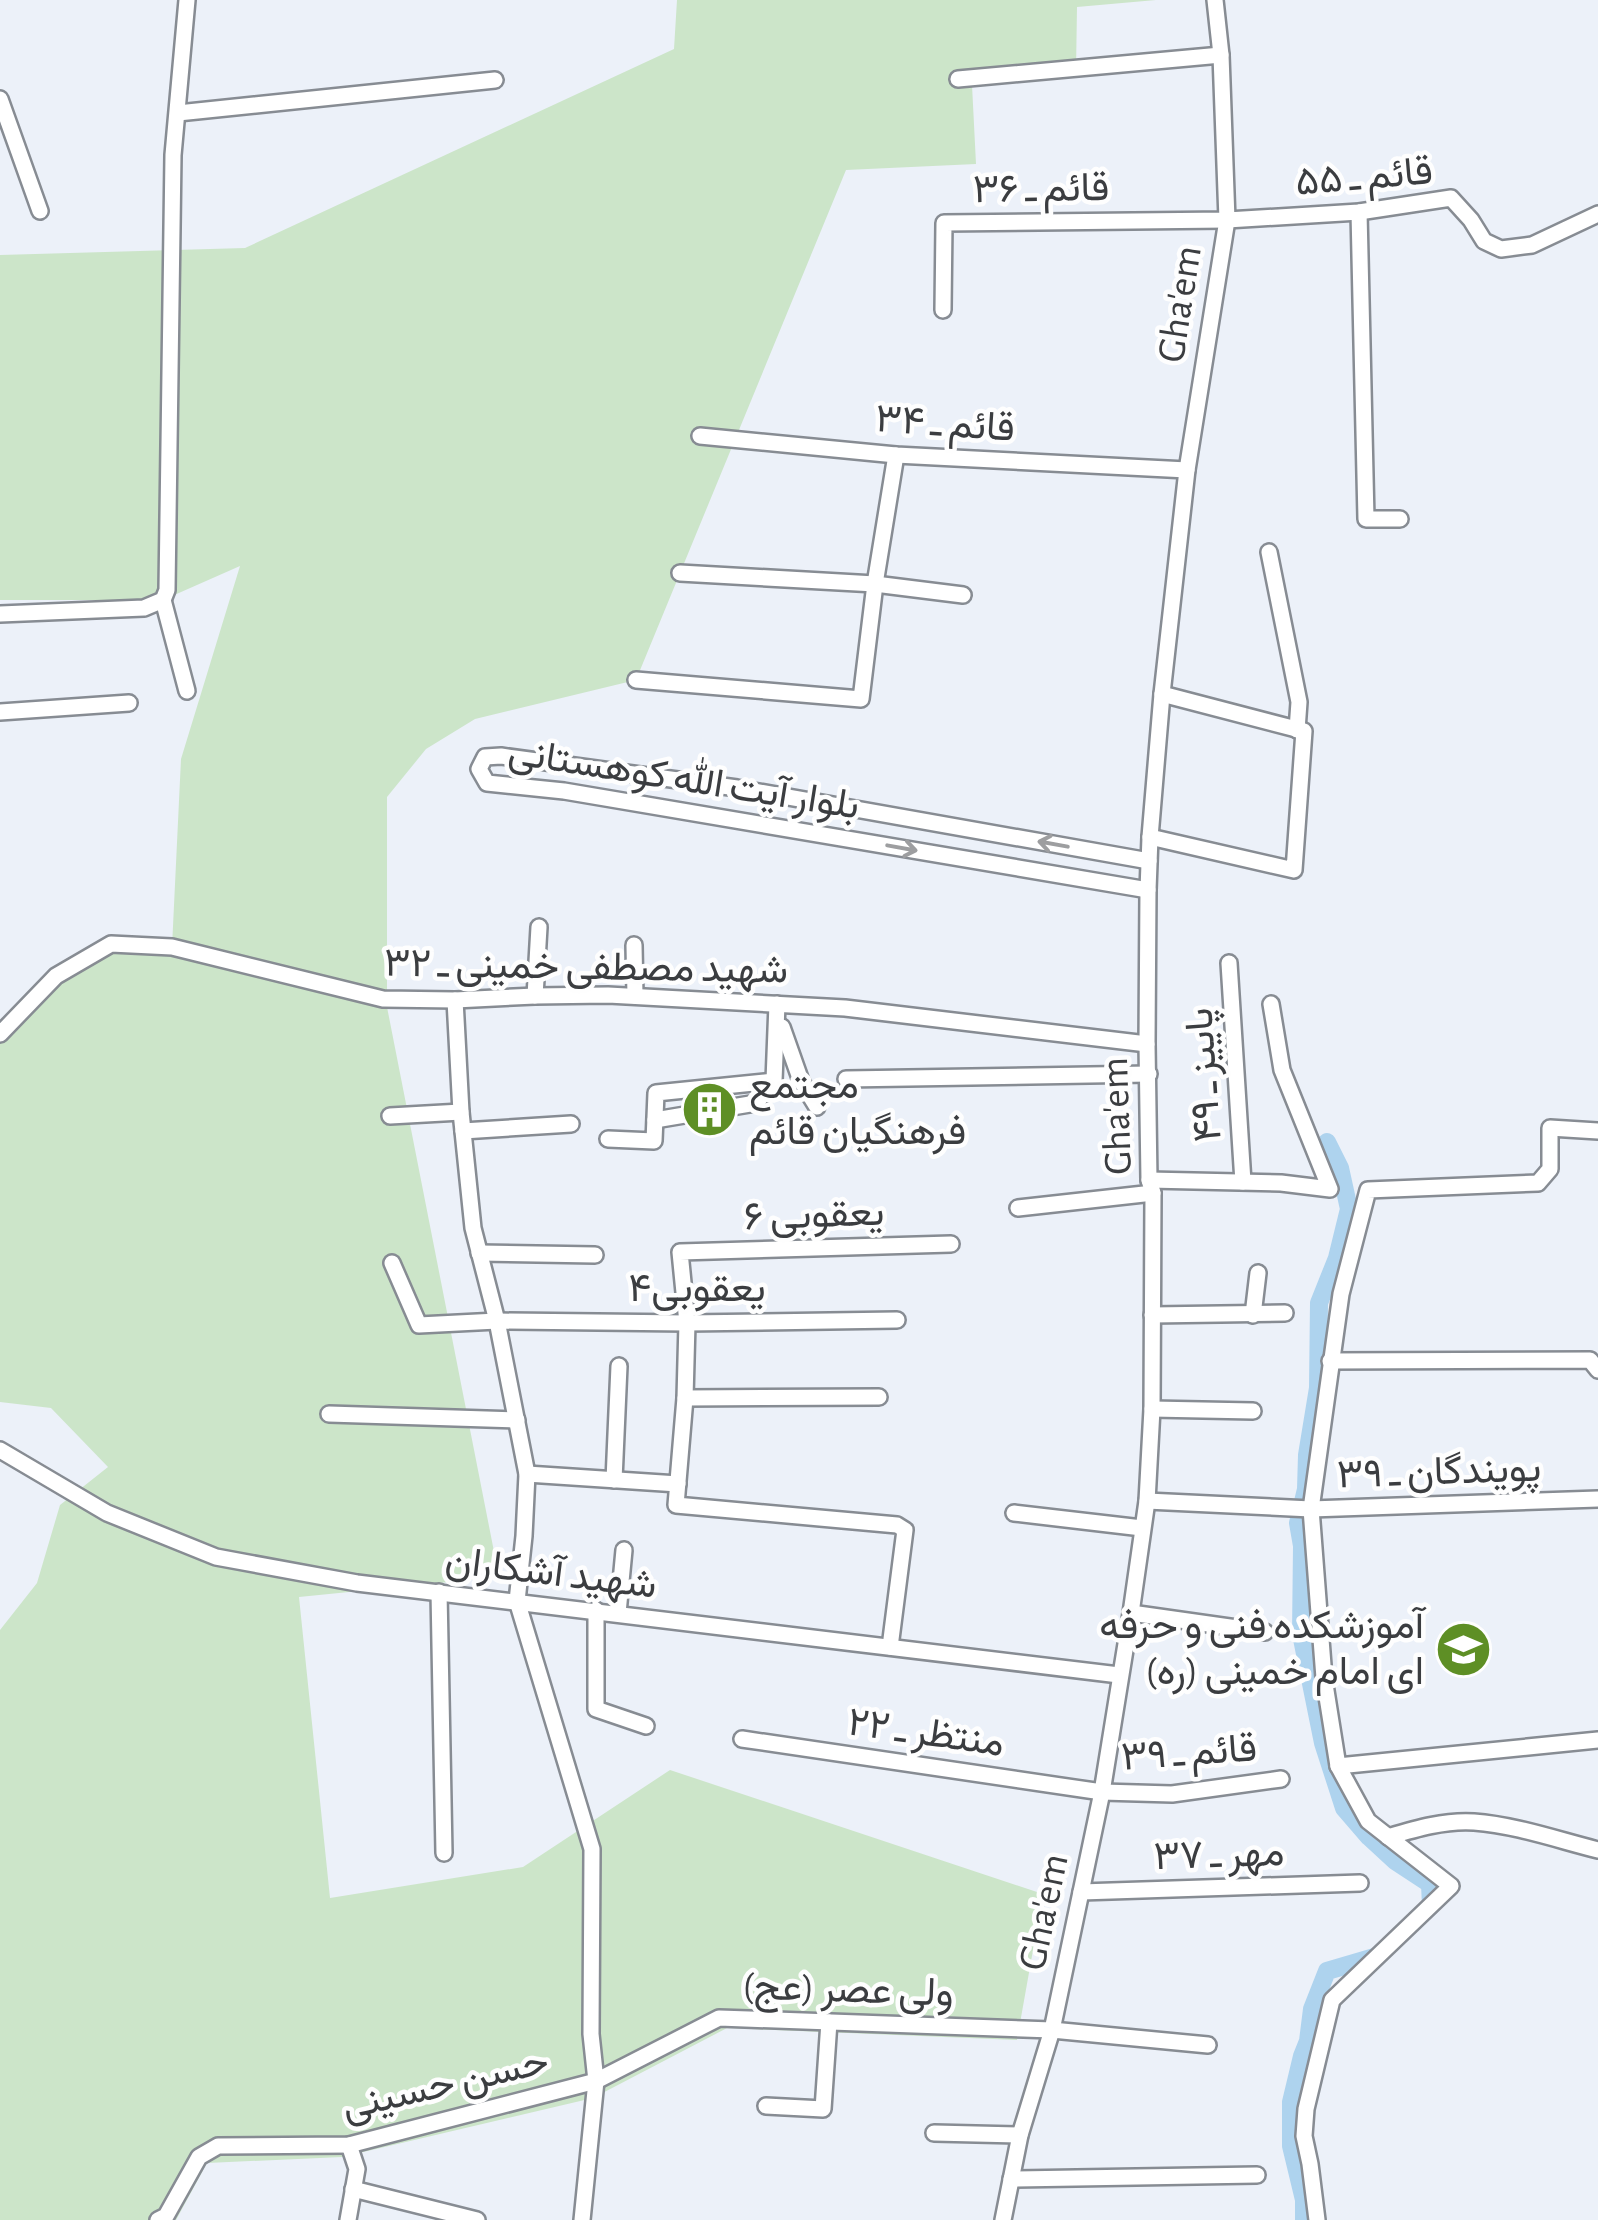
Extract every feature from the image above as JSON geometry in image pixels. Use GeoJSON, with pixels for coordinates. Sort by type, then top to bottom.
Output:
{"type":"FeatureCollection","features":[{"type":"Feature","properties":{"kind":"street"},"geometry":{"type":"LineString","coordinates":[[186,691],[163,600],[168,584],[174,155],[187,0]]}},
{"type":"Feature","properties":{"kind":"street","name":"Gha'em"},"geometry":{"type":"LineString","coordinates":[[1003,2220],[1020,2135],[1052,2030],[1102,1792],[1147,1501],[1152,1409],[1147,1044],[1150,837],[1187,470],[1227,220],[1221,54],[1215,0]]}},
{"type":"Feature","properties":{"kind":"street"},"geometry":{"type":"LineString","coordinates":[[958,79],[1221,54]]}},
{"type":"Feature","properties":{"kind":"street"},"geometry":{"type":"LineString","coordinates":[[178,113],[495,80]]}},
{"type":"Feature","properties":{"kind":"street"},"geometry":{"type":"LineString","coordinates":[[0,99],[40,211]]}},
{"type":"Feature","properties":{"kind":"street","name":"قائم ـ ۵۵"},"geometry":{"type":"LineString","coordinates":[[1227,220],[1359,212],[1451,198],[1484,241],[1500,249],[1532,245],[1598,214]]}},
{"type":"Feature","properties":{"kind":"street"},"geometry":{"type":"LineString","coordinates":[[1359,212],[1366,519],[1400,519]]}},
{"type":"Feature","properties":{"kind":"street","name":"قائم ـ ۳۶"},"geometry":{"type":"LineString","coordinates":[[943,310],[944,223],[1227,220]]}},
{"type":"Feature","properties":{"kind":"street","name":"قائم ـ ۳۴"},"geometry":{"type":"LineString","coordinates":[[700,436],[896,455],[1187,470]]}},
{"type":"Feature","properties":{"kind":"street"},"geometry":{"type":"LineString","coordinates":[[636,680],[861,699],[896,455]]}},
{"type":"Feature","properties":{"kind":"street"},"geometry":{"type":"LineString","coordinates":[[1269,552],[1298,702],[1297,730]]}},
{"type":"Feature","properties":{"kind":"street"},"geometry":{"type":"LineString","coordinates":[[680,573],[876,584],[963,594]]}},
{"type":"Feature","properties":{"kind":"street"},"geometry":{"type":"LineString","coordinates":[[0,614],[144,608],[163,600]]}},
{"type":"Feature","properties":{"kind":"street"},"geometry":{"type":"LineString","coordinates":[[1150,837],[1294,870],[1304,732],[1162,694]]}},
{"type":"Feature","properties":{"kind":"street"},"geometry":{"type":"LineString","coordinates":[[0,712],[129,703]]}},
{"type":"Feature","properties":{"kind":"street","name":"بلوار آیت الله کوهستانی"},"geometry":{"type":"LineString","coordinates":[[1148,890],[564,790],[487,783],[479,769],[485,757],[501,756],[698,782],[1149,861]]}},
{"type":"Feature","properties":{"kind":"street"},"geometry":{"type":"LineString","coordinates":[[536,996],[544,931]]}},
{"type":"Feature","properties":{"kind":"street","name":"شهید مصطفی خمینی ـ ۳۲"},"geometry":{"type":"LineString","coordinates":[[0,1034],[56,976],[111,944],[172,947],[383,999],[634,996],[845,1008],[1147,1044]]}},
{"type":"Feature","properties":{"kind":"street"},"geometry":{"type":"LineString","coordinates":[[634,945],[634,996]]}},
{"type":"Feature","properties":{"kind":"street","name":"پاییز ـ ۴۹"},"geometry":{"type":"LineString","coordinates":[[1229,964],[1243,1182]]}},
{"type":"Feature","properties":{"kind":"street"},"geometry":{"type":"LineString","coordinates":[[455,1000],[473,1228],[497,1321],[527,1474],[517,1601],[592,1849],[591,2034],[596,2081],[582,2220]]}},
{"type":"Feature","properties":{"kind":"street"},"geometry":{"type":"LineString","coordinates":[[655,1120],[756,1104],[774,1081],[777,1004]]}},
{"type":"Feature","properties":{"kind":"street"},"geometry":{"type":"LineString","coordinates":[[777,1004],[784,1038],[817,1107]]}},
{"type":"Feature","properties":{"kind":"street","name":"پاییز ـ ۴۹"},"geometry":{"type":"LineString","coordinates":[[1018,1208],[1151,1186],[1243,1182],[1330,1189],[1282,1070],[1271,1004]]}},
{"type":"Feature","properties":{"kind":"street"},"geometry":{"type":"LineString","coordinates":[[846,1079],[1149,1074]]}},
{"type":"Feature","properties":{"kind":"street"},"geometry":{"type":"LineString","coordinates":[[608,1139],[654,1142],[656,1092],[774,1081]]}},
{"type":"Feature","properties":{"kind":"street"},"geometry":{"type":"LineString","coordinates":[[390,1116],[461,1112]]}},
{"type":"Feature","properties":{"kind":"street"},"geometry":{"type":"LineString","coordinates":[[463,1131],[570,1124]]}},
{"type":"Feature","properties":{"kind":"street"},"geometry":{"type":"LineString","coordinates":[[1318,2220],[1304,2136],[1306,2109],[1332,2000],[1451,1886],[1368,1822],[1338,1766],[1324,1678],[1311,1510],[1341,1294],[1368,1190],[1538,1183],[1550,1169],[1550,1128],[1598,1131]]}},
{"type":"Feature","properties":{"kind":"street","name":"یعقوبی ۶"},"geometry":{"type":"LineString","coordinates":[[686,1323],[680,1252],[950,1244]]}},
{"type":"Feature","properties":{"kind":"street"},"geometry":{"type":"LineString","coordinates":[[480,1253],[595,1255]]}},
{"type":"Feature","properties":{"kind":"street","name":"یعقوبی۴"},"geometry":{"type":"LineString","coordinates":[[392,1263],[420,1325],[497,1321],[896,1320]]}},
{"type":"Feature","properties":{"kind":"street"},"geometry":{"type":"LineString","coordinates":[[1253,1315],[1258,1273]]}},
{"type":"Feature","properties":{"kind":"street"},"geometry":{"type":"LineString","coordinates":[[1152,1315],[1285,1313]]}},
{"type":"Feature","properties":{"kind":"street"},"geometry":{"type":"LineString","coordinates":[[686,1323],[685,1398],[676,1505],[898,1525],[905,1530],[890,1647]]}},
{"type":"Feature","properties":{"kind":"street"},"geometry":{"type":"LineString","coordinates":[[1330,1361],[1590,1360],[1598,1370]]}},
{"type":"Feature","properties":{"kind":"street"},"geometry":{"type":"LineString","coordinates":[[614,1480],[619,1366]]}},
{"type":"Feature","properties":{"kind":"street"},"geometry":{"type":"LineString","coordinates":[[685,1398],[879,1398]]}},
{"type":"Feature","properties":{"kind":"street"},"geometry":{"type":"LineString","coordinates":[[1152,1409],[1252,1411]]}},
{"type":"Feature","properties":{"kind":"street"},"geometry":{"type":"LineString","coordinates":[[330,1414],[517,1420]]}},
{"type":"Feature","properties":{"kind":"street","name":"شهید آشکاران"},"geometry":{"type":"LineString","coordinates":[[0,1450],[107,1512],[216,1557],[358,1583],[1119,1675]]}},
{"type":"Feature","properties":{"kind":"street"},"geometry":{"type":"LineString","coordinates":[[527,1474],[678,1484]]}},
{"type":"Feature","properties":{"kind":"street","name":"پویندگان ـ ۳۹"},"geometry":{"type":"LineString","coordinates":[[1147,1501],[1311,1510],[1598,1500]]}},
{"type":"Feature","properties":{"kind":"street"},"geometry":{"type":"LineString","coordinates":[[1014,1513],[1142,1528]]}},
{"type":"Feature","properties":{"kind":"street"},"geometry":{"type":"LineString","coordinates":[[618,1613],[624,1550]]}},
{"type":"Feature","properties":{"kind":"street"},"geometry":{"type":"LineString","coordinates":[[439,1592],[444,1853]]}},
{"type":"Feature","properties":{"kind":"street"},"geometry":{"type":"LineString","coordinates":[[596,1610],[596,1710],[646,1726]]}},
{"type":"Feature","properties":{"kind":"street"},"geometry":{"type":"LineString","coordinates":[[1131,1613],[1266,1632]]}},
{"type":"Feature","properties":{"kind":"street","name":"منتظر ـ ۲۲"},"geometry":{"type":"LineString","coordinates":[[742,1739],[1102,1792]]}},
{"type":"Feature","properties":{"kind":"street"},"geometry":{"type":"LineString","coordinates":[[1338,1766],[1598,1740]]}},
{"type":"Feature","properties":{"kind":"street","name":"قائم ـ ۳۹"},"geometry":{"type":"LineString","coordinates":[[1102,1792],[1172,1794],[1281,1779]]}},
{"type":"Feature","properties":{"kind":"street"},"geometry":{"type":"LineString","coordinates":[[1388,1837],[1428,1826],[1471,1822],[1598,1850]]}},
{"type":"Feature","properties":{"kind":"street","name":"مهر ـ ۳۷"},"geometry":{"type":"LineString","coordinates":[[1081,1892],[1360,1884]]}},
{"type":"Feature","properties":{"kind":"street","name":"ولی عصر (عج)"},"geometry":{"type":"LineString","coordinates":[[596,2081],[719,2018],[1052,2030],[1208,2045]]}},
{"type":"Feature","properties":{"kind":"street"},"geometry":{"type":"LineString","coordinates":[[766,2106],[824,2109],[829,2022]]}},
{"type":"Feature","properties":{"kind":"street","name":"حسن حسینی"},"geometry":{"type":"LineString","coordinates":[[162,2218],[199,2157],[218,2146],[349,2145],[596,2081]]}},
{"type":"Feature","properties":{"kind":"street"},"geometry":{"type":"LineString","coordinates":[[934,2133],[1020,2135]]}},
{"type":"Feature","properties":{"kind":"street"},"geometry":{"type":"LineString","coordinates":[[348,2220],[357,2168],[349,2145]]}},
{"type":"Feature","properties":{"kind":"street"},"geometry":{"type":"LineString","coordinates":[[1011,2179],[1257,2175]]}},
{"type":"Feature","properties":{"kind":"street"},"geometry":{"type":"LineString","coordinates":[[353,2189],[477,2220]]}},
{"type":"Feature","properties":{"kind":"green space"},"geometry":{"type":"Polygon","coordinates":[[[677,0],[1156,0],[1077,7],[1076,71],[972,85],[976,164],[846,170],[636,680],[475,719],[426,749],[387,797],[387,1007],[499,1577],[299,1597],[330,1898],[523,1867],[670,1770],[1043,1894],[1017,2040],[727,2028],[593,2098],[342,2157],[207,2163],[176,2220],[0,2220],[0,1630],[37,1583],[60,1505],[108,1467],[51,1408],[0,1402],[0,1034],[47,981],[111,944],[172,947],[181,759],[240,566],[163,600],[0,600],[0,255],[245,248],[674,49],[677,0]]]}},
{"type":"Feature","properties":{"kind":"waterway"},"geometry":{"type":"LineString","coordinates":[[1327,1142],[1340,1168],[1349,1209],[1337,1258],[1319,1303],[1318,1388],[1298,1523],[1302,1546],[1301,1634],[1323,1743],[1344,1808],[1395,1861],[1430,1884],[1431,1906],[1422,1914]]}},
{"type":"Feature","properties":{"kind":"waterway"},"geometry":{"type":"LineString","coordinates":[[1304,2220],[1304,2200],[1291,2146],[1291,2102],[1308,2041],[1312,2009],[1327,1971],[1381,1953]]}},
{"type":"Feature","properties":{"kind":"place","name":"مجتمع فرهنگیان قائم"},"geometry":{"type":"Point","coordinates":[710,1109]}},
{"type":"Feature","properties":{"kind":"place","name":"آموزشکده فنی و حرفه ای امام خمینی (ره)"},"geometry":{"type":"Point","coordinates":[1463,1649]}}]}
